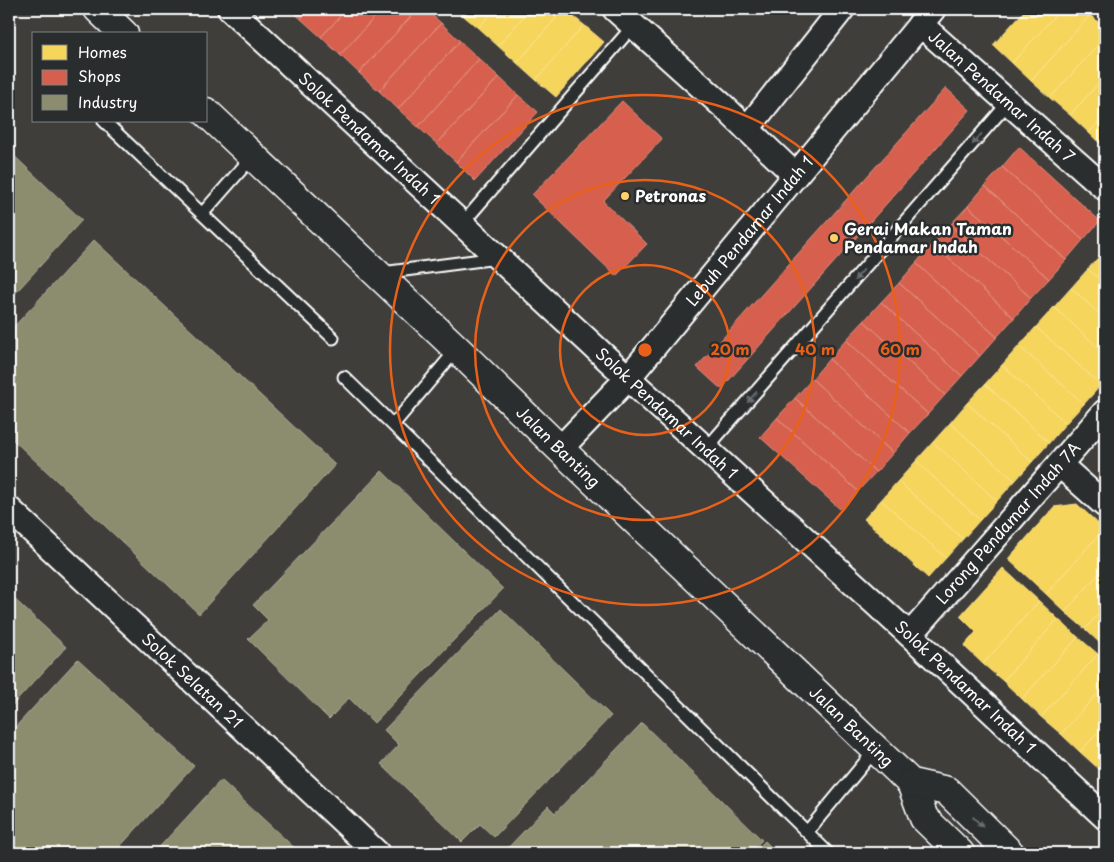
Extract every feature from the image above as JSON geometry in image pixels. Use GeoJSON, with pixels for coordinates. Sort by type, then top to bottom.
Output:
{"type":"FeatureCollection","features":[{"type":"Feature","properties":{"kind":"main road"},"geometry":{"type":"LineString","coordinates":[[98,9],[122,32]]}},
{"type":"Feature","properties":{"kind":"main road","name":"Jalan Banting"},"geometry":{"type":"LineString","coordinates":[[208,114],[457,348],[560,449],[876,749],[912,782],[947,791],[1010,853]]}},
{"type":"Feature","properties":{"kind":"main road","name":"Jalan Banting"},"geometry":{"type":"LineString","coordinates":[[912,782],[924,818],[960,853]]}},
{"type":"Feature","properties":{"kind":"street","name":"Solok Pendamar Indah 1"},"geometry":{"type":"LineString","coordinates":[[230,9],[1105,817]]}},
{"type":"Feature","properties":{"kind":"street"},"geometry":{"type":"LineString","coordinates":[[615,9],[795,174]]}},
{"type":"Feature","properties":{"kind":"street"},"geometry":{"type":"LineString","coordinates":[[747,129],[842,9]]}},
{"type":"Feature","properties":{"kind":"street","name":"Jalan Pendamar Indah 7"},"geometry":{"type":"LineString","coordinates":[[926,16],[1009,102],[1105,188]]}},
{"type":"Feature","properties":{"kind":"street","name":"Lebuh Pendamar Indah 1"},"geometry":{"type":"LineString","coordinates":[[560,449],[628,378],[926,16]]}},
{"type":"Feature","properties":{"kind":"street","name":"Lorong Pendamar Indah 7A"},"geometry":{"type":"LineString","coordinates":[[910,635],[1105,412]]}},
{"type":"Feature","properties":{"kind":"street"},"geometry":{"type":"LineString","coordinates":[[1060,464],[1105,505]]}},
{"type":"Feature","properties":{"kind":"street","name":"Solok Selatan 21"},"geometry":{"type":"LineString","coordinates":[[9,509],[377,853]]}},
{"type":"Feature","properties":{"kind":"lane"},"geometry":{"type":"LineString","coordinates":[[462,224],[633,26]]}},
{"type":"Feature","properties":{"kind":"lane"},"geometry":{"type":"LineString","coordinates":[[706,449],[1009,102]]}},
{"type":"Feature","properties":{"kind":"lane"},"geometry":{"type":"LineString","coordinates":[[105,122],[333,338]]}},
{"type":"Feature","properties":{"kind":"lane"},"geometry":{"type":"LineString","coordinates":[[202,214],[253,156]]}},
{"type":"Feature","properties":{"kind":"lane"},"geometry":{"type":"LineString","coordinates":[[378,274],[498,258]]}},
{"type":"Feature","properties":{"kind":"lane"},"geometry":{"type":"LineString","coordinates":[[393,425],[457,348]]}},
{"type":"Feature","properties":{"kind":"lane"},"geometry":{"type":"LineString","coordinates":[[344,377],[828,853]]}},
{"type":"Feature","properties":{"kind":"lane"},"geometry":{"type":"LineString","coordinates":[[807,832],[876,749]]}},
{"type":"Feature","properties":{"kind":"building: Homes"},"geometry":{"type":"Polygon","coordinates":[[[462,9],[496,9],[478,28],[459,12],[462,9]]]}},
{"type":"Feature","properties":{"kind":"building: Homes"},"geometry":{"type":"Polygon","coordinates":[[[496,9],[530,9],[498,46],[478,28],[496,9]]]}},
{"type":"Feature","properties":{"kind":"building: Homes"},"geometry":{"type":"Polygon","coordinates":[[[530,9],[564,9],[517,63],[498,46],[530,9]]]}},
{"type":"Feature","properties":{"kind":"building: Homes"},"geometry":{"type":"Polygon","coordinates":[[[564,9],[584,25],[536,80],[517,63],[564,9]]]}},
{"type":"Feature","properties":{"kind":"building: Homes"},"geometry":{"type":"Polygon","coordinates":[[[1026,9],[1061,9],[1012,63],[993,45],[1026,9]]]}},
{"type":"Feature","properties":{"kind":"building: Homes"},"geometry":{"type":"Polygon","coordinates":[[[1061,9],[1084,9],[1090,15],[1031,81],[1012,63],[1061,9]]]}},
{"type":"Feature","properties":{"kind":"building: Homes"},"geometry":{"type":"Polygon","coordinates":[[[1090,15],[1105,28],[1105,37],[1050,98],[1031,81],[1090,15]]]}},
{"type":"Feature","properties":{"kind":"building: Homes"},"geometry":{"type":"Polygon","coordinates":[[[584,25],[604,42],[556,97],[536,80],[584,25]]]}},
{"type":"Feature","properties":{"kind":"building: Homes"},"geometry":{"type":"Polygon","coordinates":[[[1105,37],[1105,76],[1070,115],[1050,98],[1105,37]]]}},
{"type":"Feature","properties":{"kind":"building: Homes"},"geometry":{"type":"Polygon","coordinates":[[[1105,76],[1105,115],[1089,133],[1070,115],[1105,76]]]}},
{"type":"Feature","properties":{"kind":"building: Homes"},"geometry":{"type":"Polygon","coordinates":[[[1105,115],[1105,148],[1089,133],[1105,115]]]}},
{"type":"Feature","properties":{"kind":"building: Homes"},"geometry":{"type":"Polygon","coordinates":[[[1105,250],[1105,284],[1088,269],[1105,250]]]}},
{"type":"Feature","properties":{"kind":"building: Homes"},"geometry":{"type":"Polygon","coordinates":[[[1088,269],[1105,284],[1105,319],[1071,288],[1088,269]]]}},
{"type":"Feature","properties":{"kind":"building: Homes"},"geometry":{"type":"Polygon","coordinates":[[[1071,288],[1105,319],[1105,354],[1054,307],[1071,288]]]}},
{"type":"Feature","properties":{"kind":"building: Homes"},"geometry":{"type":"Polygon","coordinates":[[[1054,307],[1105,354],[1105,380],[1101,385],[1036,327],[1054,307]]]}},
{"type":"Feature","properties":{"kind":"building: Homes"},"geometry":{"type":"Polygon","coordinates":[[[1036,327],[1101,385],[1084,404],[1019,346],[1036,327]]]}},
{"type":"Feature","properties":{"kind":"building: Homes"},"geometry":{"type":"Polygon","coordinates":[[[1019,346],[1084,404],[1066,423],[1002,365],[1019,346]]]}},
{"type":"Feature","properties":{"kind":"building: Homes"},"geometry":{"type":"Polygon","coordinates":[[[1002,365],[1066,423],[1049,443],[985,384],[1002,365]]]}},
{"type":"Feature","properties":{"kind":"building: Homes"},"geometry":{"type":"Polygon","coordinates":[[[985,384],[1049,443],[1032,462],[967,403],[985,384]]]}},
{"type":"Feature","properties":{"kind":"building: Homes"},"geometry":{"type":"Polygon","coordinates":[[[967,403],[1032,462],[1015,481],[950,423],[967,403]]]}},
{"type":"Feature","properties":{"kind":"building: Homes"},"geometry":{"type":"Polygon","coordinates":[[[950,423],[1015,481],[997,501],[933,442],[950,423]]]}},
{"type":"Feature","properties":{"kind":"building: Homes"},"geometry":{"type":"Polygon","coordinates":[[[933,442],[997,501],[980,520],[916,461],[933,442]]]}},
{"type":"Feature","properties":{"kind":"building: Homes"},"geometry":{"type":"Polygon","coordinates":[[[916,461],[980,520],[963,539],[898,481],[916,461]]]}},
{"type":"Feature","properties":{"kind":"building: Homes"},"geometry":{"type":"Polygon","coordinates":[[[898,481],[963,539],[946,558],[881,500],[898,481]]]}},
{"type":"Feature","properties":{"kind":"building: Homes"},"geometry":{"type":"Polygon","coordinates":[[[881,500],[946,558],[928,578],[864,519],[881,500]]]}},
{"type":"Feature","properties":{"kind":"building: Homes"},"geometry":{"type":"Polygon","coordinates":[[[1077,504],[1104,529],[1046,594],[1008,559],[1054,507],[1077,504]]]}},
{"type":"Feature","properties":{"kind":"building: Homes"},"geometry":{"type":"Polygon","coordinates":[[[1104,529],[1105,567],[1065,612],[1046,594],[1104,529]]]}},
{"type":"Feature","properties":{"kind":"building: Homes"},"geometry":{"type":"Polygon","coordinates":[[[1105,567],[1105,607],[1085,629],[1065,612],[1105,567]]]}},
{"type":"Feature","properties":{"kind":"building: Homes"},"geometry":{"type":"Polygon","coordinates":[[[1003,568],[1039,601],[983,664],[964,646],[976,632],[960,616],[1003,568]]]}},
{"type":"Feature","properties":{"kind":"building: Homes"},"geometry":{"type":"Polygon","coordinates":[[[1039,601],[1058,619],[1003,681],[983,664],[1039,601]]]}},
{"type":"Feature","properties":{"kind":"building: Homes"},"geometry":{"type":"Polygon","coordinates":[[[1105,607],[1105,646],[1104,647],[1085,629],[1105,607]]]}},
{"type":"Feature","properties":{"kind":"building: Homes"},"geometry":{"type":"Polygon","coordinates":[[[1058,619],[1078,637],[1022,699],[1003,681],[1058,619]]]}},
{"type":"Feature","properties":{"kind":"building: Homes"},"geometry":{"type":"Polygon","coordinates":[[[1078,637],[1098,654],[1041,717],[1022,699],[1078,637]]]}},
{"type":"Feature","properties":{"kind":"building: Homes"},"geometry":{"type":"Polygon","coordinates":[[[1098,654],[1105,661],[1105,685],[1061,734],[1041,717],[1098,654]]]}},
{"type":"Feature","properties":{"kind":"building: Homes"},"geometry":{"type":"Polygon","coordinates":[[[1105,685],[1105,724],[1080,752],[1061,734],[1105,685]]]}},
{"type":"Feature","properties":{"kind":"building: Homes"},"geometry":{"type":"Polygon","coordinates":[[[1105,724],[1105,764],[1100,770],[1080,752],[1105,724]]]}},
{"type":"Feature","properties":{"kind":"building: Shops"},"geometry":{"type":"Polygon","coordinates":[[[290,9],[311,9],[301,19],[290,9]]]}},
{"type":"Feature","properties":{"kind":"building: Shops"},"geometry":{"type":"Polygon","coordinates":[[[311,9],[347,9],[321,37],[301,19],[311,9]]]}},
{"type":"Feature","properties":{"kind":"building: Shops"},"geometry":{"type":"Polygon","coordinates":[[[347,9],[382,9],[340,55],[321,37],[347,9]]]}},
{"type":"Feature","properties":{"kind":"building: Shops"},"geometry":{"type":"Polygon","coordinates":[[[382,9],[418,9],[359,73],[340,55],[382,9]]]}},
{"type":"Feature","properties":{"kind":"building: Shops"},"geometry":{"type":"Polygon","coordinates":[[[418,9],[425,9],[441,23],[379,91],[359,73],[418,9]]]}},
{"type":"Feature","properties":{"kind":"building: Shops"},"geometry":{"type":"Polygon","coordinates":[[[441,23],[460,41],[398,109],[379,91],[441,23]]]}},
{"type":"Feature","properties":{"kind":"building: Shops"},"geometry":{"type":"Polygon","coordinates":[[[460,41],[479,59],[418,127],[398,109],[460,41]]]}},
{"type":"Feature","properties":{"kind":"building: Shops"},"geometry":{"type":"Polygon","coordinates":[[[479,59],[499,77],[437,144],[418,127],[479,59]]]}},
{"type":"Feature","properties":{"kind":"building: Shops"},"geometry":{"type":"Polygon","coordinates":[[[499,77],[518,95],[456,162],[437,144],[499,77]]]}},
{"type":"Feature","properties":{"kind":"building: Shops","name":"Gerai Makan Taman Pendamar Indah"},"geometry":{"type":"Polygon","coordinates":[[[946,88],[970,110],[721,389],[697,367],[946,88]]]}},
{"type":"Feature","properties":{"kind":"building: Shops"},"geometry":{"type":"Polygon","coordinates":[[[518,95],[538,112],[475,181],[456,162],[518,95]]]}},
{"type":"Feature","properties":{"kind":"building: Shops"},"geometry":{"type":"Polygon","coordinates":[[[622,101],[662,139],[603,201],[647,244],[616,276],[532,195],[622,101]]]}},
{"type":"Feature","properties":{"kind":"building: Shops"},"geometry":{"type":"Polygon","coordinates":[[[1019,147],[1100,221],[1083,240],[1002,167],[1019,147]]]}},
{"type":"Feature","properties":{"kind":"building: Shops"},"geometry":{"type":"Polygon","coordinates":[[[1002,167],[1083,240],[1066,260],[985,186],[1002,167]]]}},
{"type":"Feature","properties":{"kind":"building: Shops"},"geometry":{"type":"Polygon","coordinates":[[[985,186],[1066,260],[1049,279],[968,206],[985,186]]]}},
{"type":"Feature","properties":{"kind":"building: Shops"},"geometry":{"type":"Polygon","coordinates":[[[968,206],[1049,279],[1031,298],[950,225],[968,206]]]}},
{"type":"Feature","properties":{"kind":"building: Shops"},"geometry":{"type":"Polygon","coordinates":[[[950,225],[1031,298],[1014,318],[933,244],[950,225]]]}},
{"type":"Feature","properties":{"kind":"building: Shops"},"geometry":{"type":"Polygon","coordinates":[[[933,244],[1014,318],[997,337],[916,263],[933,244]]]}},
{"type":"Feature","properties":{"kind":"building: Shops"},"geometry":{"type":"Polygon","coordinates":[[[916,263],[997,337],[980,356],[899,283],[916,263]]]}},
{"type":"Feature","properties":{"kind":"building: Shops"},"geometry":{"type":"Polygon","coordinates":[[[899,283],[980,356],[962,376],[881,302],[899,283]]]}},
{"type":"Feature","properties":{"kind":"building: Shops"},"geometry":{"type":"Polygon","coordinates":[[[881,302],[962,376],[945,395],[864,321],[881,302]]]}},
{"type":"Feature","properties":{"kind":"building: Shops"},"geometry":{"type":"Polygon","coordinates":[[[864,321],[945,395],[928,414],[846,340],[864,321]]]}},
{"type":"Feature","properties":{"kind":"building: Shops"},"geometry":{"type":"Polygon","coordinates":[[[846,340],[928,414],[910,433],[829,359],[846,340]]]}},
{"type":"Feature","properties":{"kind":"building: Shops"},"geometry":{"type":"Polygon","coordinates":[[[829,359],[910,433],[893,453],[812,379],[829,359]]]}},
{"type":"Feature","properties":{"kind":"building: Shops"},"geometry":{"type":"Polygon","coordinates":[[[812,379],[893,453],[876,472],[795,398],[812,379]]]}},
{"type":"Feature","properties":{"kind":"building: Shops"},"geometry":{"type":"Polygon","coordinates":[[[795,398],[876,472],[858,491],[777,418],[795,398]]]}},
{"type":"Feature","properties":{"kind":"building: Shops"},"geometry":{"type":"Polygon","coordinates":[[[777,418],[858,491],[841,510],[760,437],[777,418]]]}},
{"type":"Feature","properties":{"kind":"building: Industry"},"geometry":{"type":"Polygon","coordinates":[[[9,151],[82,220],[9,300],[9,151]]]}},
{"type":"Feature","properties":{"kind":"building: Industry"},"geometry":{"type":"Polygon","coordinates":[[[94,240],[335,465],[199,614],[9,436],[9,332],[94,240]]]}},
{"type":"Feature","properties":{"kind":"building: Industry"},"geometry":{"type":"Polygon","coordinates":[[[382,471],[503,589],[374,723],[349,698],[329,719],[248,639],[268,620],[253,605],[382,471]]]}},
{"type":"Feature","properties":{"kind":"building: Industry"},"geometry":{"type":"Polygon","coordinates":[[[9,594],[66,647],[9,709],[9,594]]]}},
{"type":"Feature","properties":{"kind":"building: Industry"},"geometry":{"type":"Polygon","coordinates":[[[501,609],[611,716],[494,837],[480,824],[462,842],[381,764],[399,745],[384,730],[501,609]]]}},
{"type":"Feature","properties":{"kind":"building: Industry"},"geometry":{"type":"Polygon","coordinates":[[[78,659],[194,766],[114,853],[9,853],[9,734],[78,659]]]}},
{"type":"Feature","properties":{"kind":"building: Industry"},"geometry":{"type":"Polygon","coordinates":[[[642,723],[762,840],[749,853],[503,853],[548,806],[555,813],[642,723]]]}},
{"type":"Feature","properties":{"kind":"building: Industry"},"geometry":{"type":"Polygon","coordinates":[[[221,780],[300,853],[154,853],[221,780]]]}},
{"type":"Feature","properties":{"kind":"building: Industry"},"geometry":{"type":"Polygon","coordinates":[[[765,841],[777,853],[753,853],[765,841]]]}},
{"type":"Feature","properties":{"kind":"place","name":"Petronas"},"geometry":{"type":"Point","coordinates":[625,196]}},
{"type":"Feature","properties":{"kind":"place","name":"Gerai Makan Taman Pendamar Indah"},"geometry":{"type":"Point","coordinates":[834,238]}}]}
